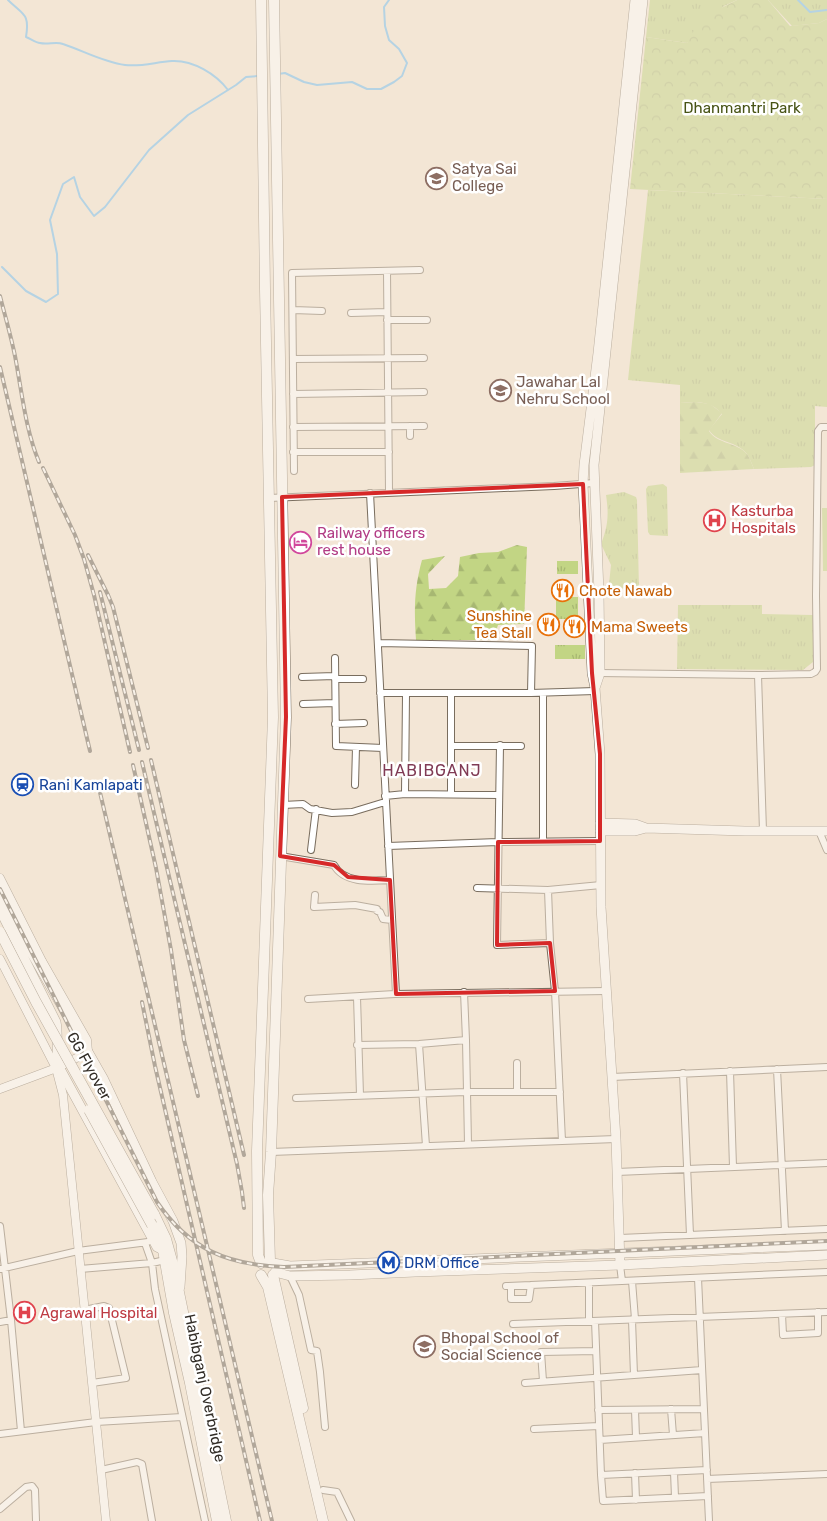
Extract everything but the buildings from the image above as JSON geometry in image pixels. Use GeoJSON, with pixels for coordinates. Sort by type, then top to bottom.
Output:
{"type":"FeatureCollection","features":[{"type":"Feature","properties":{"kind":"main road"},"geometry":{"type":"LineString","coordinates":[[261,0],[273,717],[257,1151],[258,1249],[270,1267],[290,1276],[620,1265],[827,1254]]}},
{"type":"Feature","properties":{"kind":"main road"},"geometry":{"type":"LineString","coordinates":[[274,0],[286,717],[268,1195],[270,1267],[330,1521]]}},
{"type":"Feature","properties":{"kind":"main road"},"geometry":{"type":"LineString","coordinates":[[627,115],[636,0]]}},
{"type":"Feature","properties":{"kind":"main road"},"geometry":{"type":"LineString","coordinates":[[620,1265],[616,1139],[601,885],[600,754],[595,689],[599,587],[594,465],[617,207],[627,115],[643,0]]}},
{"type":"Feature","properties":{"kind":"main road"},"geometry":{"type":"LineString","coordinates":[[596,673],[583,484],[617,207]]}},
{"type":"Feature","properties":{"kind":"main road"},"geometry":{"type":"LineString","coordinates":[[589,588],[599,587]]}},
{"type":"Feature","properties":{"kind":"main road"},"geometry":{"type":"LineString","coordinates":[[600,827],[635,831],[646,828],[823,831]]}},
{"type":"Feature","properties":{"kind":"main road"},"geometry":{"type":"LineString","coordinates":[[0,898],[102,1078],[152,1182],[173,1220],[181,1243],[180,1292]]}},
{"type":"Feature","properties":{"kind":"main road"},"geometry":{"type":"LineString","coordinates":[[0,910],[56,1022],[58,1067],[149,1242],[164,1255]]}},
{"type":"Feature","properties":{"kind":"main road","name":"GG Flyover"},"geometry":{"type":"LineString","coordinates":[[0,932],[36,1002],[154,1214],[166,1239],[174,1268]]}},
{"type":"Feature","properties":{"kind":"main road","name":"GG Flyover"},"geometry":{"type":"LineString","coordinates":[[0,947],[152,1225],[164,1255]]}},
{"type":"Feature","properties":{"kind":"main road"},"geometry":{"type":"LineString","coordinates":[[262,1012],[276,1013]]}},
{"type":"Feature","properties":{"kind":"main road"},"geometry":{"type":"LineString","coordinates":[[323,1521],[268,1287],[258,1268],[827,1245]]}},
{"type":"Feature","properties":{"kind":"main road","name":"Habibganj Overbridge"},"geometry":{"type":"LineString","coordinates":[[164,1255],[174,1313],[190,1383],[226,1521]]}},
{"type":"Feature","properties":{"kind":"main road","name":"Habibganj Overbridge"},"geometry":{"type":"LineString","coordinates":[[174,1268],[180,1292],[217,1521]]}},
{"type":"Feature","properties":{"kind":"street"},"geometry":{"type":"LineString","coordinates":[[294,471],[292,273],[420,270]]}},
{"type":"Feature","properties":{"kind":"street"},"geometry":{"type":"LineString","coordinates":[[387,271],[389,492]]}},
{"type":"Feature","properties":{"kind":"street"},"geometry":{"type":"LineString","coordinates":[[293,310],[322,310]]}},
{"type":"Feature","properties":{"kind":"street"},"geometry":{"type":"LineString","coordinates":[[351,313],[387,312]]}},
{"type":"Feature","properties":{"kind":"street"},"geometry":{"type":"LineString","coordinates":[[387,320],[427,320]]}},
{"type":"Feature","properties":{"kind":"street"},"geometry":{"type":"LineString","coordinates":[[293,359],[424,358]]}},
{"type":"Feature","properties":{"kind":"street"},"geometry":{"type":"LineString","coordinates":[[293,394],[424,392]]}},
{"type":"Feature","properties":{"kind":"street"},"geometry":{"type":"LineString","coordinates":[[293,426],[424,426]]}},
{"type":"Feature","properties":{"kind":"street"},"geometry":{"type":"LineString","coordinates":[[410,426],[410,436]]}},
{"type":"Feature","properties":{"kind":"street"},"geometry":{"type":"LineString","coordinates":[[596,673],[758,675],[811,674],[815,672],[817,668],[816,549],[818,431],[822,427],[827,427]]}},
{"type":"Feature","properties":{"kind":"street"},"geometry":{"type":"LineString","coordinates":[[293,452],[389,452]]}},
{"type":"Feature","properties":{"kind":"street"},"geometry":{"type":"LineString","coordinates":[[269,498],[594,483]]}},
{"type":"Feature","properties":{"kind":"street"},"geometry":{"type":"LineString","coordinates":[[370,493],[396,994]]}},
{"type":"Feature","properties":{"kind":"street"},"geometry":{"type":"LineString","coordinates":[[378,643],[532,646],[531,693]]}},
{"type":"Feature","properties":{"kind":"street"},"geometry":{"type":"LineString","coordinates":[[335,658],[336,746],[383,748]]}},
{"type":"Feature","properties":{"kind":"street"},"geometry":{"type":"LineString","coordinates":[[758,675],[763,831]]}},
{"type":"Feature","properties":{"kind":"street"},"geometry":{"type":"LineString","coordinates":[[302,676],[363,679]]}},
{"type":"Feature","properties":{"kind":"street"},"geometry":{"type":"LineString","coordinates":[[380,693],[542,693],[595,689]]}},
{"type":"Feature","properties":{"kind":"street"},"geometry":{"type":"LineString","coordinates":[[542,693],[543,841]]}},
{"type":"Feature","properties":{"kind":"street"},"geometry":{"type":"LineString","coordinates":[[405,794],[406,694]]}},
{"type":"Feature","properties":{"kind":"street"},"geometry":{"type":"LineString","coordinates":[[450,694],[451,794]]}},
{"type":"Feature","properties":{"kind":"street"},"geometry":{"type":"LineString","coordinates":[[303,704],[335,703]]}},
{"type":"Feature","properties":{"kind":"street"},"geometry":{"type":"LineString","coordinates":[[335,724],[364,723]]}},
{"type":"Feature","properties":{"kind":"street"},"geometry":{"type":"LineString","coordinates":[[500,745],[497,945],[550,943]]}},
{"type":"Feature","properties":{"kind":"street"},"geometry":{"type":"LineString","coordinates":[[451,746],[521,746]]}},
{"type":"Feature","properties":{"kind":"street"},"geometry":{"type":"LineString","coordinates":[[355,785],[356,747]]}},
{"type":"Feature","properties":{"kind":"street"},"geometry":{"type":"LineString","coordinates":[[283,805],[303,804],[310,809],[332,813],[352,812],[385,799],[405,794],[499,795]]}},
{"type":"Feature","properties":{"kind":"street"},"geometry":{"type":"LineString","coordinates":[[311,850],[316,809]]}},
{"type":"Feature","properties":{"kind":"street"},"geometry":{"type":"LineString","coordinates":[[823,831],[827,850]]}},
{"type":"Feature","properties":{"kind":"street"},"geometry":{"type":"LineString","coordinates":[[388,846],[600,841]]}},
{"type":"Feature","properties":{"kind":"street"},"geometry":{"type":"LineString","coordinates":[[280,856],[334,865],[337,872],[348,877],[369,881],[390,880]]}},
{"type":"Feature","properties":{"kind":"street"},"geometry":{"type":"LineString","coordinates":[[0,878],[42,960],[87,1040],[88,1052],[58,1067],[0,1090]]}},
{"type":"Feature","properties":{"kind":"street"},"geometry":{"type":"LineString","coordinates":[[477,888],[548,890],[601,885]]}},
{"type":"Feature","properties":{"kind":"street"},"geometry":{"type":"LineString","coordinates":[[548,890],[562,1141]]}},
{"type":"Feature","properties":{"kind":"street"},"geometry":{"type":"LineString","coordinates":[[315,895],[314,907],[355,906],[377,909],[383,919],[392,920]]}},
{"type":"Feature","properties":{"kind":"street"},"geometry":{"type":"LineString","coordinates":[[0,960],[58,1067],[63,1095],[106,1521]]}},
{"type":"Feature","properties":{"kind":"street"},"geometry":{"type":"LineString","coordinates":[[308,999],[468,992],[607,991]]}},
{"type":"Feature","properties":{"kind":"street"},"geometry":{"type":"LineString","coordinates":[[468,992],[466,1040],[468,1144]]}},
{"type":"Feature","properties":{"kind":"street"},"geometry":{"type":"LineString","coordinates":[[357,997],[360,1095]]}},
{"type":"Feature","properties":{"kind":"street"},"geometry":{"type":"LineString","coordinates":[[357,1045],[419,1044],[466,1040]]}},
{"type":"Feature","properties":{"kind":"street"},"geometry":{"type":"LineString","coordinates":[[419,1044],[426,1146]]}},
{"type":"Feature","properties":{"kind":"street"},"geometry":{"type":"LineString","coordinates":[[517,1063],[517,1092]]}},
{"type":"Feature","properties":{"kind":"street"},"geometry":{"type":"LineString","coordinates":[[612,1077],[827,1067]]}},
{"type":"Feature","properties":{"kind":"street"},"geometry":{"type":"LineString","coordinates":[[777,1070],[785,1231]]}},
{"type":"Feature","properties":{"kind":"street"},"geometry":{"type":"LineString","coordinates":[[730,1071],[733,1168]]}},
{"type":"Feature","properties":{"kind":"street"},"geometry":{"type":"LineString","coordinates":[[682,1073],[690,1235]]}},
{"type":"Feature","properties":{"kind":"street"},"geometry":{"type":"LineString","coordinates":[[296,1098],[466,1092],[560,1092]]}},
{"type":"Feature","properties":{"kind":"street"},"geometry":{"type":"LineString","coordinates":[[271,1152],[616,1139]]}},
{"type":"Feature","properties":{"kind":"street"},"geometry":{"type":"LineString","coordinates":[[617,1172],[827,1163]]}},
{"type":"Feature","properties":{"kind":"street"},"geometry":{"type":"LineString","coordinates":[[0,1226],[2,1269],[11,1320],[21,1431]]}},
{"type":"Feature","properties":{"kind":"street"},"geometry":{"type":"LineString","coordinates":[[620,1238],[827,1229]]}},
{"type":"Feature","properties":{"kind":"street"},"geometry":{"type":"LineString","coordinates":[[2,1269],[78,1251],[149,1242],[155,1289],[204,1521]]}},
{"type":"Feature","properties":{"kind":"street"},"geometry":{"type":"LineString","coordinates":[[80,1269],[152,1263],[164,1255]]}},
{"type":"Feature","properties":{"kind":"street"},"geometry":{"type":"LineString","coordinates":[[620,1265],[622,1281]]}},
{"type":"Feature","properties":{"kind":"street"},"geometry":{"type":"LineString","coordinates":[[531,1285],[529,1299],[511,1299],[508,1286],[827,1272]]}},
{"type":"Feature","properties":{"kind":"street"},"geometry":{"type":"LineString","coordinates":[[290,1276],[299,1296],[311,1350],[317,1351],[325,1427]]}},
{"type":"Feature","properties":{"kind":"street"},"geometry":{"type":"LineString","coordinates":[[698,1278],[709,1521]]}},
{"type":"Feature","properties":{"kind":"street"},"geometry":{"type":"LineString","coordinates":[[632,1281],[634,1375]]}},
{"type":"Feature","properties":{"kind":"street"},"geometry":{"type":"LineString","coordinates":[[589,1282],[596,1351],[603,1501],[708,1496]]}},
{"type":"Feature","properties":{"kind":"street"},"geometry":{"type":"LineString","coordinates":[[84,1310],[104,1306],[108,1308],[126,1378],[92,1383]]}},
{"type":"Feature","properties":{"kind":"street"},"geometry":{"type":"LineString","coordinates":[[782,1314],[783,1335],[818,1333],[818,1312]]}},
{"type":"Feature","properties":{"kind":"street"},"geometry":{"type":"LineString","coordinates":[[513,1324],[827,1312]]}},
{"type":"Feature","properties":{"kind":"street"},"geometry":{"type":"LineString","coordinates":[[0,1322],[11,1320]]}},
{"type":"Feature","properties":{"kind":"street"},"geometry":{"type":"LineString","coordinates":[[543,1381],[541,1352],[596,1351]]}},
{"type":"Feature","properties":{"kind":"street"},"geometry":{"type":"LineString","coordinates":[[525,1383],[702,1370]]}},
{"type":"Feature","properties":{"kind":"street"},"geometry":{"type":"LineString","coordinates":[[671,1409],[673,1435]]}},
{"type":"Feature","properties":{"kind":"street"},"geometry":{"type":"LineString","coordinates":[[598,1410],[704,1409]]}},
{"type":"Feature","properties":{"kind":"street"},"geometry":{"type":"LineString","coordinates":[[635,1410],[636,1437]]}},
{"type":"Feature","properties":{"kind":"street"},"geometry":{"type":"LineString","coordinates":[[0,1434],[96,1422],[182,1417]]}},
{"type":"Feature","properties":{"kind":"street"},"geometry":{"type":"LineString","coordinates":[[534,1429],[599,1426]]}},
{"type":"Feature","properties":{"kind":"street"},"geometry":{"type":"LineString","coordinates":[[600,1440],[705,1433]]}},
{"type":"Feature","properties":{"kind":"street"},"geometry":{"type":"LineString","coordinates":[[101,1470],[137,1462],[142,1464],[152,1521]]}},
{"type":"Feature","properties":{"kind":"street"},"geometry":{"type":"LineString","coordinates":[[601,1475],[706,1470]]}},
{"type":"Feature","properties":{"kind":"street"},"geometry":{"type":"LineString","coordinates":[[674,1472],[675,1497]]}},
{"type":"Feature","properties":{"kind":"street"},"geometry":{"type":"LineString","coordinates":[[635,1473],[636,1500]]}},
{"type":"Feature","properties":{"kind":"street"},"geometry":{"type":"LineString","coordinates":[[707,1479],[827,1474]]}},
{"type":"Feature","properties":{"kind":"street"},"geometry":{"type":"LineString","coordinates":[[0,1509],[26,1486],[32,1486],[35,1490],[36,1521]]}},
{"type":"Feature","properties":{"kind":"street"},"geometry":{"type":"LineString","coordinates":[[323,1490],[337,1492],[351,1521]]}},
{"type":"Feature","properties":{"kind":"highlighted area"},"geometry":{"type":"Polygon","coordinates":[[[583,484],[592,673],[600,754],[600,841],[498,842],[497,945],[550,943],[555,991],[396,994],[390,880],[348,877],[334,865],[280,856],[286,717],[282,497],[583,484]]]}},
{"type":"Feature","properties":{"kind":"green space"},"geometry":{"type":"Polygon","coordinates":[[[650,0],[737,0],[724,6],[687,43],[646,37],[650,0]]]}},
{"type":"Feature","properties":{"kind":"green space","name":"Dhanmantri Park"},"geometry":{"type":"Polygon","coordinates":[[[737,0],[768,0],[790,26],[819,23],[827,19],[827,199],[630,189],[646,37],[687,43],[701,18],[737,0]]]}},
{"type":"Feature","properties":{"kind":"green space"},"geometry":{"type":"Polygon","coordinates":[[[768,0],[827,0],[827,19],[819,23],[792,26],[768,0]]]}},
{"type":"Feature","properties":{"kind":"green space"},"geometry":{"type":"Polygon","coordinates":[[[648,190],[827,199],[827,407],[815,406],[815,465],[811,467],[754,469],[743,450],[717,437],[709,430],[722,414],[713,406],[692,402],[680,403],[680,385],[628,380],[648,190]]]}},
{"type":"Feature","properties":{"kind":"green space"},"geometry":{"type":"Polygon","coordinates":[[[696,402],[710,404],[722,413],[709,431],[717,438],[743,450],[754,469],[680,473],[680,403],[696,402]]]}},
{"type":"Feature","properties":{"kind":"green space"},"geometry":{"type":"Polygon","coordinates":[[[663,484],[667,487],[668,536],[650,535],[648,532],[646,489],[648,486],[663,484]]]}},
{"type":"Feature","properties":{"kind":"green space"},"geometry":{"type":"Polygon","coordinates":[[[624,492],[636,497],[637,500],[639,589],[614,588],[609,584],[611,565],[601,544],[607,520],[606,495],[624,492]]]}},
{"type":"Feature","properties":{"kind":"green space"},"geometry":{"type":"Polygon","coordinates":[[[822,508],[827,508],[827,571],[823,571],[822,508]]]}},
{"type":"Feature","properties":{"kind":"green space"},"geometry":{"type":"Polygon","coordinates":[[[517,545],[527,547],[524,624],[498,625],[493,640],[416,640],[415,600],[422,560],[445,556],[428,574],[429,589],[446,588],[458,576],[460,557],[498,552],[517,545]]]}},
{"type":"Feature","properties":{"kind":"green space"},"geometry":{"type":"Polygon","coordinates":[[[557,561],[578,561],[578,574],[557,574],[557,561]]]}},
{"type":"Feature","properties":{"kind":"green space"},"geometry":{"type":"Polygon","coordinates":[[[556,597],[578,597],[578,619],[556,619],[556,597]]]}},
{"type":"Feature","properties":{"kind":"green space"},"geometry":{"type":"Polygon","coordinates":[[[678,605],[762,605],[762,614],[813,615],[813,662],[803,670],[677,669],[678,605]]]}},
{"type":"Feature","properties":{"kind":"green space"},"geometry":{"type":"Polygon","coordinates":[[[555,645],[585,645],[585,659],[555,659],[555,645]]]}},
{"type":"Feature","properties":{"kind":"waterway"},"geometry":{"type":"LineString","coordinates":[[8,0],[26,19],[26,37],[37,42],[60,43],[117,64],[143,65],[172,61],[188,63],[211,74],[228,90]]}},
{"type":"Feature","properties":{"kind":"waterway"},"geometry":{"type":"LineString","coordinates":[[278,74],[285,73],[304,82],[317,85],[352,82],[367,89],[381,89],[394,82],[402,76],[407,63],[399,49],[389,40],[385,26],[384,7],[389,0]]}},
{"type":"Feature","properties":{"kind":"waterway"},"geometry":{"type":"LineString","coordinates":[[798,0],[810,12],[827,10]]}},
{"type":"Feature","properties":{"kind":"waterway"},"geometry":{"type":"LineString","coordinates":[[2,267],[26,291],[46,302],[58,294],[57,254],[50,220],[63,184],[74,177],[80,197],[94,216],[105,207],[149,150],[188,115],[246,77],[258,76]]}},
{"type":"Feature","properties":{"kind":"railway"},"geometry":{"type":"LineString","coordinates":[[0,296],[13,348],[27,423],[39,462]]}},
{"type":"Feature","properties":{"kind":"railway"},"geometry":{"type":"LineString","coordinates":[[0,367],[90,751]]}},
{"type":"Feature","properties":{"kind":"railway"},"geometry":{"type":"LineString","coordinates":[[43,468],[75,535],[84,559],[130,752]]}},
{"type":"Feature","properties":{"kind":"railway"},"geometry":{"type":"LineString","coordinates":[[88,555],[113,607],[148,748]]}},
{"type":"Feature","properties":{"kind":"railway"},"geometry":{"type":"LineString","coordinates":[[100,592],[139,750]]}},
{"type":"Feature","properties":{"kind":"railway"},"geometry":{"type":"LineString","coordinates":[[151,760],[244,1155]]}},
{"type":"Feature","properties":{"kind":"railway"},"geometry":{"type":"LineString","coordinates":[[142,762],[237,1164],[244,1208]]}},
{"type":"Feature","properties":{"kind":"railway"},"geometry":{"type":"LineString","coordinates":[[133,765],[156,868],[171,950],[184,1040],[198,1096]]}},
{"type":"Feature","properties":{"kind":"railway"},"geometry":{"type":"LineString","coordinates":[[98,784],[272,1521]]}},
{"type":"Feature","properties":{"kind":"railway"},"geometry":{"type":"LineString","coordinates":[[0,889],[157,1202],[182,1232],[196,1243],[227,1258],[263,1266],[284,1267],[827,1241]]}},
{"type":"Feature","properties":{"kind":"railway"},"geometry":{"type":"LineString","coordinates":[[142,1002],[155,1066],[260,1521]]}},
{"type":"Feature","properties":{"kind":"place","name":"Satya Sai College"},"geometry":{"type":"Point","coordinates":[436,178]}},
{"type":"Feature","properties":{"kind":"place","name":"Jawahar Lal Nehru School"},"geometry":{"type":"Point","coordinates":[500,391]}},
{"type":"Feature","properties":{"kind":"place","name":"Kasturba Hospitals"},"geometry":{"type":"Point","coordinates":[715,520]}},
{"type":"Feature","properties":{"kind":"place","name":"Railway officers rest house"},"geometry":{"type":"Point","coordinates":[301,542]}},
{"type":"Feature","properties":{"kind":"place","name":"Chote Nawab"},"geometry":{"type":"Point","coordinates":[563,591]}},
{"type":"Feature","properties":{"kind":"place","name":"Sunshine Tea Stall"},"geometry":{"type":"Point","coordinates":[548,625]}},
{"type":"Feature","properties":{"kind":"place","name":"Mama Sweets"},"geometry":{"type":"Point","coordinates":[575,627]}},
{"type":"Feature","properties":{"kind":"place","name":"Rani Kamlapati"},"geometry":{"type":"Point","coordinates":[23,785]}},
{"type":"Feature","properties":{"kind":"place","name":"DRM Office"},"geometry":{"type":"Point","coordinates":[388,1263]}},
{"type":"Feature","properties":{"kind":"place","name":"Agrawal Hospital"},"geometry":{"type":"Point","coordinates":[24,1313]}},
{"type":"Feature","properties":{"kind":"place","name":"Bhopal School of Social Science"},"geometry":{"type":"Point","coordinates":[425,1347]}},
{"type":"Feature","properties":{"kind":"district","name":"HABIBGANJ"},"geometry":{"type":"Point","coordinates":[432,770]}}]}
